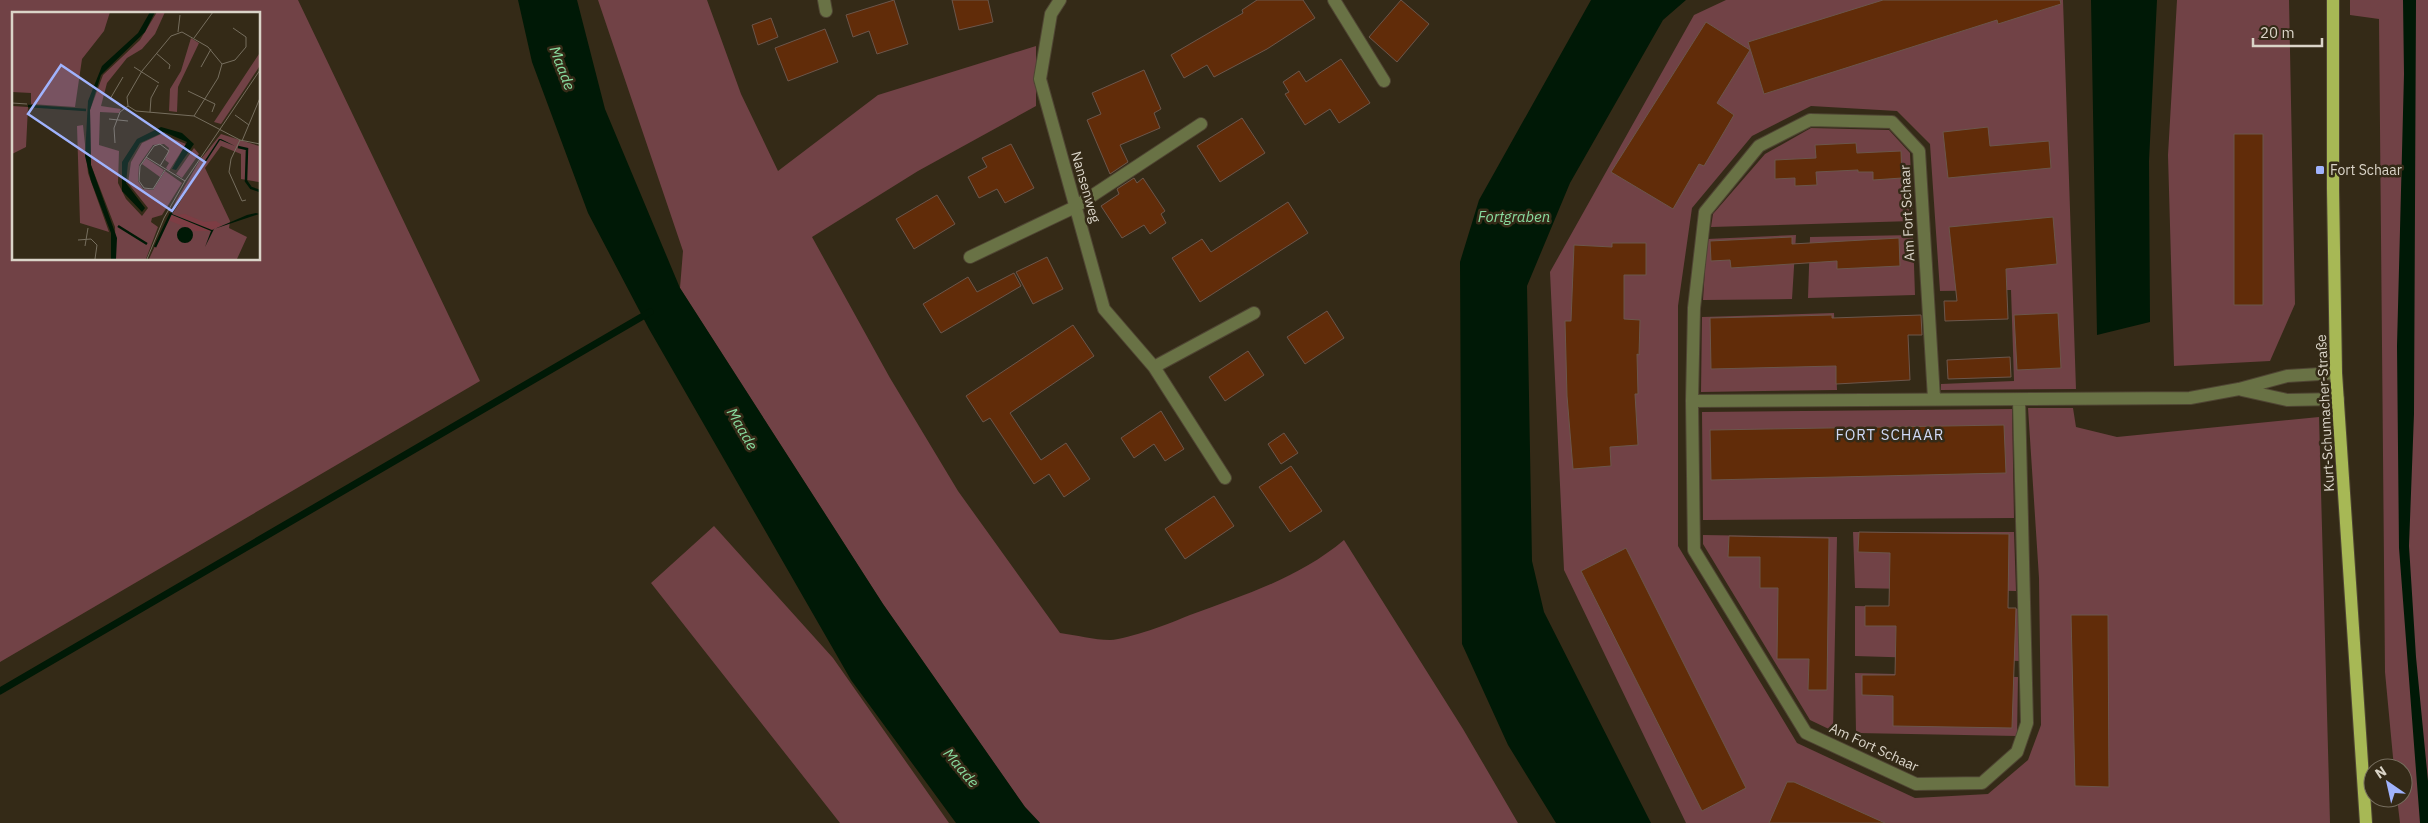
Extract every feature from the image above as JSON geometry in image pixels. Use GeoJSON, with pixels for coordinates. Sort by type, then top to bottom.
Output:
{"type":"FeatureCollection","features":[{"type":"Feature","properties":{"kind":"main road","name":"Kurt-Schumacher-Straße"},"geometry":{"type":"LineString","coordinates":[[2333,0],[2333,189],[2336,373],[2366,823]]}},
{"type":"Feature","properties":{"kind":"street","name":"Nansenweg"},"geometry":{"type":"LineString","coordinates":[[1060,0],[1051,14],[1040,79],[1104,309],[1154,367],[1225,478]]}},
{"type":"Feature","properties":{"kind":"street"},"geometry":{"type":"LineString","coordinates":[[1334,0],[1384,81]]}},
{"type":"Feature","properties":{"kind":"street","name":"Am Fort Schaar"},"geometry":{"type":"LineString","coordinates":[[1934,398],[1919,151],[1892,122],[1810,120],[1759,146],[1705,212],[1694,308],[1692,401],[1694,550],[1806,733],[1916,784],[1982,783],[2017,752],[2027,723],[2019,400]]}},
{"type":"Feature","properties":{"kind":"street"},"geometry":{"type":"LineString","coordinates":[[970,257],[1075,206],[1201,124]]}},
{"type":"Feature","properties":{"kind":"street"},"geometry":{"type":"LineString","coordinates":[[1154,367],[1254,313]]}},
{"type":"Feature","properties":{"kind":"street"},"geometry":{"type":"LineString","coordinates":[[1692,401],[1934,398],[2019,400],[2190,398],[2239,389],[2287,376],[2336,373]]}},
{"type":"Feature","properties":{"kind":"street"},"geometry":{"type":"LineString","coordinates":[[2239,389],[2287,400],[2338,399]]}},
{"type":"Feature","properties":{"kind":"shaded area"},"geometry":{"type":"Polygon","coordinates":[[[0,0],[298,0],[480,381],[0,662],[0,0]]]}},
{"type":"Feature","properties":{"kind":"shaded area"},"geometry":{"type":"Polygon","coordinates":[[[598,0],[707,0],[741,94],[778,171],[878,95],[1036,46],[1036,106],[918,171],[812,237],[890,378],[958,491],[1060,633],[1098,639],[1110,640],[1139,634],[1251,592],[1309,565],[1344,540],[1463,729],[1518,823],[1040,823],[1025,807],[883,604],[680,288],[683,251],[598,0]]]}},
{"type":"Feature","properties":{"kind":"shaded area"},"geometry":{"type":"Polygon","coordinates":[[[1726,0],[2063,0],[2076,389],[1941,390],[1941,384],[2014,381],[2011,290],[1940,291],[1930,144],[1897,111],[1811,106],[1752,136],[1692,208],[1678,306],[1678,546],[1797,743],[1915,798],[1988,794],[2028,760],[2041,725],[2039,578],[2028,408],[2073,408],[2076,427],[2117,437],[2319,417],[2330,823],[1686,823],[1564,570],[1550,272],[1694,15],[1726,0]]]}},
{"type":"Feature","properties":{"kind":"shaded area"},"geometry":{"type":"Polygon","coordinates":[[[2177,0],[2289,0],[2295,304],[2270,361],[2174,366],[2168,155],[2177,0]]]}},
{"type":"Feature","properties":{"kind":"shaded area"},"geometry":{"type":"Polygon","coordinates":[[[2350,0],[2428,0],[2428,823],[2400,823],[2398,808],[2413,808],[2413,758],[2393,758],[2385,672],[2379,19],[2350,15],[2350,0]]]}},
{"type":"Feature","properties":{"kind":"shaded area"},"geometry":{"type":"Polygon","coordinates":[[[1811,128],[1889,130],[1910,153],[1913,221],[1711,227],[1713,214],[1765,154],[1811,128]]]}},
{"type":"Feature","properties":{"kind":"shaded area"},"geometry":{"type":"Polygon","coordinates":[[[1796,235],[1792,299],[1703,300],[1707,239],[1796,235]]]}},
{"type":"Feature","properties":{"kind":"shaded area"},"geometry":{"type":"Polygon","coordinates":[[[1913,235],[1915,295],[1808,298],[1810,237],[1913,235]]]}},
{"type":"Feature","properties":{"kind":"shaded area"},"geometry":{"type":"Polygon","coordinates":[[[1834,313],[1837,390],[1701,392],[1702,317],[1834,313]]]}},
{"type":"Feature","properties":{"kind":"shaded area"},"geometry":{"type":"Polygon","coordinates":[[[2012,409],[2014,518],[1703,520],[1702,412],[2012,409]]]}},
{"type":"Feature","properties":{"kind":"shaded area"},"geometry":{"type":"Polygon","coordinates":[[[714,526],[833,658],[949,823],[840,823],[651,583],[714,526]]]}},
{"type":"Feature","properties":{"kind":"shaded area"},"geometry":{"type":"Polygon","coordinates":[[[1853,532],[2014,532],[2016,591],[1855,588],[1853,532]]]}},
{"type":"Feature","properties":{"kind":"shaded area"},"geometry":{"type":"Polygon","coordinates":[[[1703,535],[1837,537],[1833,731],[1810,720],[1703,544],[1703,535]]]}},
{"type":"Feature","properties":{"kind":"shaded area"},"geometry":{"type":"Polygon","coordinates":[[[1855,606],[2020,609],[2020,661],[1855,656],[1855,606]]]}},
{"type":"Feature","properties":{"kind":"shaded area"},"geometry":{"type":"Polygon","coordinates":[[[1855,673],[2018,677],[2017,736],[1856,733],[1855,673]]]}},
{"type":"Feature","properties":{"kind":"water","name":"Maade"},"geometry":{"type":"Polygon","coordinates":[[[518,0],[577,0],[605,109],[680,288],[883,604],[1025,807],[1040,823],[956,823],[851,680],[649,329],[588,213],[532,62],[518,0]]]}},
{"type":"Feature","properties":{"kind":"water","name":"Fortgraben"},"geometry":{"type":"Polygon","coordinates":[[[1591,0],[1686,0],[1663,20],[1570,183],[1527,286],[1532,561],[1544,612],[1651,823],[1556,823],[1508,745],[1462,644],[1460,262],[1479,200],[1591,0]]]}},
{"type":"Feature","properties":{"kind":"water"},"geometry":{"type":"Polygon","coordinates":[[[2091,0],[2157,0],[2149,161],[2150,322],[2097,335],[2091,0]]]}},
{"type":"Feature","properties":{"kind":"water"},"geometry":{"type":"Polygon","coordinates":[[[2403,0],[2416,0],[2414,414],[2409,546],[2416,657],[2428,781],[2428,823],[2420,823],[2399,548],[2397,346],[2404,74],[2403,0]]]}},
{"type":"Feature","properties":{"kind":"building"},"geometry":{"type":"Polygon","coordinates":[[[894,0],[908,44],[877,54],[869,31],[853,37],[846,15],[894,0]]]}},
{"type":"Feature","properties":{"kind":"building"},"geometry":{"type":"Polygon","coordinates":[[[952,0],[988,0],[993,22],[959,30],[952,0]]]}},
{"type":"Feature","properties":{"kind":"building"},"geometry":{"type":"Polygon","coordinates":[[[1257,0],[1303,0],[1315,18],[1267,49],[1214,77],[1207,65],[1184,78],[1171,55],[1243,13],[1242,10],[1257,0]]]}},
{"type":"Feature","properties":{"kind":"building"},"geometry":{"type":"Polygon","coordinates":[[[1401,0],[1429,24],[1397,62],[1369,37],[1401,0]]]}},
{"type":"Feature","properties":{"kind":"building"},"geometry":{"type":"Polygon","coordinates":[[[1883,0],[2060,0],[2061,4],[1998,24],[1997,20],[1764,94],[1748,42],[1883,0]]]}},
{"type":"Feature","properties":{"kind":"building"},"geometry":{"type":"Polygon","coordinates":[[[771,18],[778,37],[758,45],[752,25],[771,18]]]}},
{"type":"Feature","properties":{"kind":"building"},"geometry":{"type":"Polygon","coordinates":[[[1706,22],[1750,50],[1717,103],[1734,115],[1704,166],[1699,164],[1673,209],[1611,172],[1706,22]]]}},
{"type":"Feature","properties":{"kind":"building"},"geometry":{"type":"Polygon","coordinates":[[[825,29],[838,62],[788,81],[775,48],[825,29]]]}},
{"type":"Feature","properties":{"kind":"building"},"geometry":{"type":"Polygon","coordinates":[[[1341,59],[1370,103],[1339,123],[1330,109],[1305,125],[1285,94],[1289,92],[1283,82],[1299,71],[1306,82],[1341,59]]]}},
{"type":"Feature","properties":{"kind":"building"},"geometry":{"type":"Polygon","coordinates":[[[1144,70],[1161,109],[1154,113],[1160,128],[1120,145],[1128,162],[1110,174],[1087,120],[1101,114],[1092,93],[1144,70]]]}},
{"type":"Feature","properties":{"kind":"building"},"geometry":{"type":"Polygon","coordinates":[[[1242,118],[1265,153],[1220,182],[1197,146],[1242,118]]]}},
{"type":"Feature","properties":{"kind":"building"},"geometry":{"type":"Polygon","coordinates":[[[1988,127],[1990,146],[2049,141],[2051,168],[1948,178],[1943,132],[1988,127]]]}},
{"type":"Feature","properties":{"kind":"building"},"geometry":{"type":"Polygon","coordinates":[[[2234,134],[2263,134],[2263,305],[2234,305],[2234,134]]]}},
{"type":"Feature","properties":{"kind":"building"},"geometry":{"type":"Polygon","coordinates":[[[1856,143],[1857,153],[1901,151],[1902,178],[1873,180],[1873,172],[1858,172],[1858,170],[1816,172],[1817,185],[1795,186],[1795,178],[1775,179],[1775,160],[1816,158],[1815,145],[1856,143]]]}},
{"type":"Feature","properties":{"kind":"building"},"geometry":{"type":"Polygon","coordinates":[[[1011,144],[1034,188],[1005,203],[997,189],[979,198],[968,177],[987,167],[982,158],[1011,144]]]}},
{"type":"Feature","properties":{"kind":"building"},"geometry":{"type":"Polygon","coordinates":[[[1134,178],[1137,183],[1143,178],[1165,211],[1161,214],[1166,223],[1150,234],[1144,225],[1122,238],[1101,206],[1119,194],[1117,189],[1134,178]]]}},
{"type":"Feature","properties":{"kind":"building"},"geometry":{"type":"Polygon","coordinates":[[[937,195],[955,224],[914,249],[896,219],[937,195]]]}},
{"type":"Feature","properties":{"kind":"building"},"geometry":{"type":"Polygon","coordinates":[[[1288,202],[1308,233],[1200,302],[1172,258],[1202,239],[1211,252],[1288,202]]]}},
{"type":"Feature","properties":{"kind":"building"},"geometry":{"type":"Polygon","coordinates":[[[2053,217],[2057,264],[2006,269],[2008,319],[1945,321],[1944,301],[1957,301],[1949,227],[2053,217]]]}},
{"type":"Feature","properties":{"kind":"building"},"geometry":{"type":"Polygon","coordinates":[[[1792,237],[1792,244],[1899,238],[1900,266],[1837,269],[1837,261],[1731,268],[1730,260],[1711,261],[1710,241],[1792,237]]]}},
{"type":"Feature","properties":{"kind":"building"},"geometry":{"type":"Polygon","coordinates":[[[1612,243],[1646,243],[1646,275],[1624,275],[1624,319],[1640,320],[1639,355],[1637,354],[1638,394],[1635,394],[1638,445],[1610,447],[1611,466],[1573,469],[1567,396],[1565,321],[1571,321],[1574,245],[1612,247],[1612,243]]]}},
{"type":"Feature","properties":{"kind":"building"},"geometry":{"type":"Polygon","coordinates":[[[1047,257],[1063,289],[1033,304],[1016,272],[1047,257]]]}},
{"type":"Feature","properties":{"kind":"building"},"geometry":{"type":"Polygon","coordinates":[[[1014,273],[1021,286],[941,333],[923,304],[968,277],[977,292],[1014,273]]]}},
{"type":"Feature","properties":{"kind":"building"},"geometry":{"type":"Polygon","coordinates":[[[1327,311],[1344,338],[1305,364],[1287,337],[1327,311]]]}},
{"type":"Feature","properties":{"kind":"building"},"geometry":{"type":"Polygon","coordinates":[[[2058,313],[2061,368],[2017,370],[2014,315],[2058,313]]]}},
{"type":"Feature","properties":{"kind":"building"},"geometry":{"type":"Polygon","coordinates":[[[1832,315],[1832,318],[1921,315],[1922,335],[1908,335],[1910,380],[1836,384],[1836,366],[1711,369],[1710,318],[1832,315]]]}},
{"type":"Feature","properties":{"kind":"building"},"geometry":{"type":"Polygon","coordinates":[[[1073,325],[1094,356],[1010,413],[1041,460],[1066,443],[1090,479],[1064,497],[1049,474],[1034,484],[990,418],[983,422],[966,396],[1073,325]]]}},
{"type":"Feature","properties":{"kind":"building"},"geometry":{"type":"Polygon","coordinates":[[[1248,351],[1264,375],[1225,401],[1209,377],[1248,351]]]}},
{"type":"Feature","properties":{"kind":"building"},"geometry":{"type":"Polygon","coordinates":[[[2010,357],[2011,377],[1948,379],[1947,360],[2010,357]]]}},
{"type":"Feature","properties":{"kind":"building"},"geometry":{"type":"Polygon","coordinates":[[[1161,411],[1184,449],[1165,461],[1154,444],[1134,458],[1121,438],[1161,411]]]}},
{"type":"Feature","properties":{"kind":"building"},"geometry":{"type":"Polygon","coordinates":[[[2004,425],[2006,473],[1711,480],[1710,430],[2004,425]]]}},
{"type":"Feature","properties":{"kind":"building"},"geometry":{"type":"Polygon","coordinates":[[[1284,433],[1298,453],[1281,464],[1268,444],[1284,433]]]}},
{"type":"Feature","properties":{"kind":"building"},"geometry":{"type":"Polygon","coordinates":[[[1291,466],[1322,511],[1290,532],[1259,487],[1291,466]]]}},
{"type":"Feature","properties":{"kind":"building"},"geometry":{"type":"Polygon","coordinates":[[[1214,496],[1234,526],[1185,559],[1165,529],[1214,496]]]}},
{"type":"Feature","properties":{"kind":"building"},"geometry":{"type":"Polygon","coordinates":[[[1859,532],[2009,534],[2008,608],[2016,608],[2012,728],[1893,726],[1893,696],[1862,695],[1862,675],[1895,675],[1896,626],[1865,626],[1865,606],[1889,606],[1890,553],[1858,552],[1859,532]]]}},
{"type":"Feature","properties":{"kind":"building"},"geometry":{"type":"Polygon","coordinates":[[[1729,536],[1829,538],[1827,690],[1808,690],[1809,659],[1777,659],[1778,588],[1760,588],[1760,557],[1728,557],[1729,536]]]}},
{"type":"Feature","properties":{"kind":"building"},"geometry":{"type":"Polygon","coordinates":[[[1626,548],[1746,788],[1702,811],[1581,571],[1626,548]]]}},
{"type":"Feature","properties":{"kind":"building"},"geometry":{"type":"Polygon","coordinates":[[[2071,615],[2108,615],[2109,787],[2075,786],[2071,615]]]}},
{"type":"Feature","properties":{"kind":"building"},"geometry":{"type":"Polygon","coordinates":[[[1787,782],[1794,782],[1885,823],[1769,823],[1787,782]]]}},
{"type":"Feature","properties":{"kind":"waterway"},"geometry":{"type":"LineString","coordinates":[[0,691],[650,312]]}},
{"type":"Feature","properties":{"kind":"place","name":"Fort Schaar"},"geometry":{"type":"Point","coordinates":[2320,170]}},
{"type":"Feature","properties":{"kind":"district","name":"FORT SCHAAR"},"geometry":{"type":"Point","coordinates":[1890,435]}}]}
